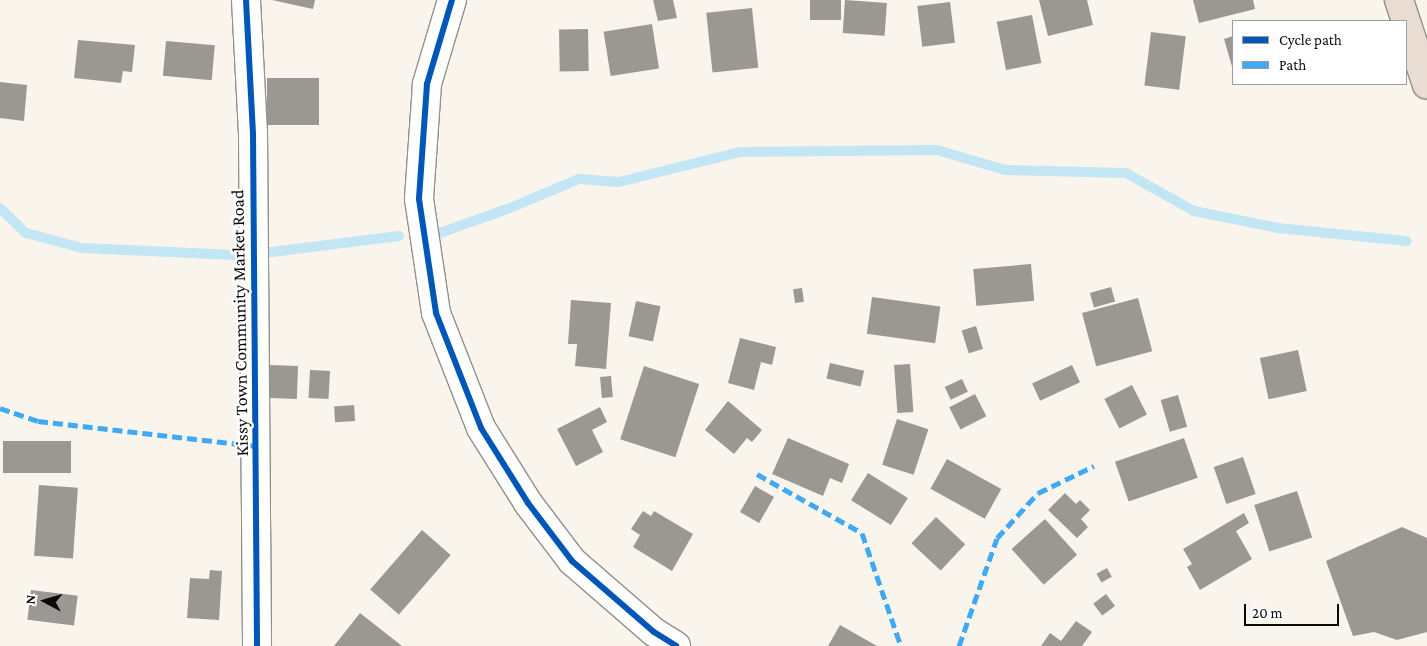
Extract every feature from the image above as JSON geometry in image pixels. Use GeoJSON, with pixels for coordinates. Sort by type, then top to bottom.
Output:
{"type":"FeatureCollection","features":[{"type":"Feature","properties":{"kind":"highway"},"geometry":{"type":"LineString","coordinates":[[1399,0],[1406,20]]}},
{"type":"Feature","properties":{"kind":"highway"},"geometry":{"type":"LineString","coordinates":[[1407,24],[1427,85]]}},
{"type":"Feature","properties":{"kind":"street","name":"Kissy Town Community Market Road"},"geometry":{"type":"LineString","coordinates":[[246,0],[253,133],[257,646]]}},
{"type":"Feature","properties":{"kind":"street"},"geometry":{"type":"LineString","coordinates":[[452,0],[427,84],[419,199],[436,313],[481,428],[528,503],[572,561],[654,632],[676,646]]}},
{"type":"Feature","properties":{"kind":"building"},"geometry":{"type":"Polygon","coordinates":[[[272,0],[315,0],[313,9],[272,0]]]}},
{"type":"Feature","properties":{"kind":"building"},"geometry":{"type":"Polygon","coordinates":[[[653,0],[673,0],[677,18],[658,21],[653,0]]]}},
{"type":"Feature","properties":{"kind":"building"},"geometry":{"type":"Polygon","coordinates":[[[810,0],[841,0],[841,20],[810,20],[810,0]]]}},
{"type":"Feature","properties":{"kind":"building"},"geometry":{"type":"Polygon","coordinates":[[[845,0],[887,3],[885,36],[843,33],[845,0]]]}},
{"type":"Feature","properties":{"kind":"building"},"geometry":{"type":"Polygon","coordinates":[[[1039,0],[1087,0],[1093,25],[1048,36],[1039,0]]]}},
{"type":"Feature","properties":{"kind":"building"},"geometry":{"type":"Polygon","coordinates":[[[1193,0],[1253,0],[1255,9],[1199,23],[1193,0]]]}},
{"type":"Feature","properties":{"kind":"building"},"geometry":{"type":"Polygon","coordinates":[[[950,2],[955,43],[922,47],[917,6],[950,2]]]}},
{"type":"Feature","properties":{"kind":"building"},"geometry":{"type":"Polygon","coordinates":[[[752,8],[758,68],[713,72],[706,13],[752,8]]]}},
{"type":"Feature","properties":{"kind":"building"},"geometry":{"type":"Polygon","coordinates":[[[1032,15],[1041,63],[1006,70],[997,22],[1032,15]]]}},
{"type":"Feature","properties":{"kind":"building"},"geometry":{"type":"Polygon","coordinates":[[[652,24],[659,68],[611,76],[604,32],[652,24]]]}},
{"type":"Feature","properties":{"kind":"building"},"geometry":{"type":"Polygon","coordinates":[[[588,29],[589,71],[560,71],[559,30],[588,29]]]}},
{"type":"Feature","properties":{"kind":"building"},"geometry":{"type":"Polygon","coordinates":[[[1151,32],[1186,36],[1179,90],[1144,86],[1151,32]]]}},
{"type":"Feature","properties":{"kind":"building"},"geometry":{"type":"Polygon","coordinates":[[[1232,36],[1232,67],[1224,39],[1232,36]]]}},
{"type":"Feature","properties":{"kind":"building"},"geometry":{"type":"Polygon","coordinates":[[[78,40],[135,45],[132,72],[123,71],[121,83],[74,78],[78,40]]]}},
{"type":"Feature","properties":{"kind":"building"},"geometry":{"type":"Polygon","coordinates":[[[166,41],[215,45],[212,80],[163,76],[166,41]]]}},
{"type":"Feature","properties":{"kind":"building"},"geometry":{"type":"Polygon","coordinates":[[[267,78],[319,78],[319,125],[267,125],[267,78]]]}},
{"type":"Feature","properties":{"kind":"building"},"geometry":{"type":"Polygon","coordinates":[[[0,82],[27,85],[24,121],[0,118],[0,82]]]}},
{"type":"Feature","properties":{"kind":"building"},"geometry":{"type":"Polygon","coordinates":[[[1031,264],[1034,301],[976,306],[973,269],[1031,264]]]}},
{"type":"Feature","properties":{"kind":"building"},"geometry":{"type":"Polygon","coordinates":[[[1111,287],[1115,301],[1094,307],[1090,293],[1111,287]]]}},
{"type":"Feature","properties":{"kind":"building"},"geometry":{"type":"Polygon","coordinates":[[[802,288],[804,302],[795,303],[793,289],[802,288]]]}},
{"type":"Feature","properties":{"kind":"building"},"geometry":{"type":"Polygon","coordinates":[[[872,297],[940,307],[935,343],[867,334],[872,297]]]}},
{"type":"Feature","properties":{"kind":"building"},"geometry":{"type":"Polygon","coordinates":[[[1138,298],[1152,351],[1096,366],[1082,313],[1138,298]]]}},
{"type":"Feature","properties":{"kind":"building"},"geometry":{"type":"Polygon","coordinates":[[[571,300],[611,303],[606,369],[575,366],[577,344],[568,344],[571,300]]]}},
{"type":"Feature","properties":{"kind":"building"},"geometry":{"type":"Polygon","coordinates":[[[636,301],[660,306],[653,341],[629,336],[636,301]]]}},
{"type":"Feature","properties":{"kind":"building"},"geometry":{"type":"Polygon","coordinates":[[[976,326],[983,349],[969,353],[962,330],[976,326]]]}},
{"type":"Feature","properties":{"kind":"building"},"geometry":{"type":"Polygon","coordinates":[[[740,338],[776,347],[772,365],[761,362],[754,390],[728,383],[740,338]]]}},
{"type":"Feature","properties":{"kind":"building"},"geometry":{"type":"Polygon","coordinates":[[[1298,350],[1307,391],[1269,399],[1260,358],[1298,350]]]}},
{"type":"Feature","properties":{"kind":"building"},"geometry":{"type":"Polygon","coordinates":[[[830,363],[864,371],[861,386],[826,379],[830,363]]]}},
{"type":"Feature","properties":{"kind":"building"},"geometry":{"type":"Polygon","coordinates":[[[910,364],[913,412],[897,413],[894,365],[910,364]]]}},
{"type":"Feature","properties":{"kind":"building"},"geometry":{"type":"Polygon","coordinates":[[[270,365],[298,366],[297,399],[269,398],[270,365]]]}},
{"type":"Feature","properties":{"kind":"building"},"geometry":{"type":"Polygon","coordinates":[[[1072,365],[1080,382],[1040,401],[1032,384],[1072,365]]]}},
{"type":"Feature","properties":{"kind":"building"},"geometry":{"type":"Polygon","coordinates":[[[644,366],[699,384],[675,457],[620,439],[644,366]]]}},
{"type":"Feature","properties":{"kind":"building"},"geometry":{"type":"Polygon","coordinates":[[[310,370],[330,371],[329,399],[309,398],[310,370]]]}},
{"type":"Feature","properties":{"kind":"building"},"geometry":{"type":"Polygon","coordinates":[[[611,376],[613,397],[602,398],[600,377],[611,376]]]}},
{"type":"Feature","properties":{"kind":"building"},"geometry":{"type":"Polygon","coordinates":[[[962,379],[968,392],[951,400],[945,387],[962,379]]]}},
{"type":"Feature","properties":{"kind":"building"},"geometry":{"type":"Polygon","coordinates":[[[1132,385],[1147,414],[1119,428],[1104,399],[1132,385]]]}},
{"type":"Feature","properties":{"kind":"building"},"geometry":{"type":"Polygon","coordinates":[[[975,394],[986,416],[961,429],[949,407],[975,394]]]}},
{"type":"Feature","properties":{"kind":"building"},"geometry":{"type":"Polygon","coordinates":[[[1178,395],[1187,427],[1170,432],[1161,400],[1178,395]]]}},
{"type":"Feature","properties":{"kind":"building"},"geometry":{"type":"Polygon","coordinates":[[[728,401],[762,430],[752,442],[747,438],[734,454],[705,430],[728,401]]]}},
{"type":"Feature","properties":{"kind":"building"},"geometry":{"type":"Polygon","coordinates":[[[354,405],[355,421],[335,422],[334,406],[354,405]]]}},
{"type":"Feature","properties":{"kind":"building"},"geometry":{"type":"Polygon","coordinates":[[[600,407],[607,422],[592,430],[603,452],[576,466],[557,429],[600,407]]]}},
{"type":"Feature","properties":{"kind":"building"},"geometry":{"type":"Polygon","coordinates":[[[897,419],[928,429],[914,475],[882,465],[897,419]]]}},
{"type":"Feature","properties":{"kind":"building"},"geometry":{"type":"Polygon","coordinates":[[[788,438],[849,464],[842,483],[830,478],[823,496],[772,474],[788,438]]]}},
{"type":"Feature","properties":{"kind":"building"},"geometry":{"type":"Polygon","coordinates":[[[1184,438],[1198,478],[1129,501],[1115,462],[1184,438]]]}},
{"type":"Feature","properties":{"kind":"building"},"geometry":{"type":"Polygon","coordinates":[[[3,441],[71,441],[71,473],[3,473],[3,441]]]}},
{"type":"Feature","properties":{"kind":"building"},"geometry":{"type":"Polygon","coordinates":[[[1243,457],[1256,494],[1226,504],[1214,467],[1243,457]]]}},
{"type":"Feature","properties":{"kind":"building"},"geometry":{"type":"Polygon","coordinates":[[[947,459],[1001,489],[985,519],[931,489],[947,459]]]}},
{"type":"Feature","properties":{"kind":"building"},"geometry":{"type":"Polygon","coordinates":[[[868,473],[908,498],[891,525],[851,500],[868,473]]]}},
{"type":"Feature","properties":{"kind":"building"},"geometry":{"type":"Polygon","coordinates":[[[39,485],[78,488],[73,559],[34,556],[39,485]]]}},
{"type":"Feature","properties":{"kind":"building"},"geometry":{"type":"Polygon","coordinates":[[[755,486],[774,497],[759,523],[740,512],[755,486]]]}},
{"type":"Feature","properties":{"kind":"building"},"geometry":{"type":"Polygon","coordinates":[[[1297,491],[1312,538],[1269,552],[1254,505],[1297,491]]]}},
{"type":"Feature","properties":{"kind":"building"},"geometry":{"type":"Polygon","coordinates":[[[1065,493],[1076,504],[1080,500],[1090,510],[1081,519],[1088,527],[1077,538],[1048,510],[1065,493]]]}},
{"type":"Feature","properties":{"kind":"building"},"geometry":{"type":"Polygon","coordinates":[[[643,511],[651,516],[654,511],[693,534],[672,571],[633,547],[640,535],[631,529],[643,511]]]}},
{"type":"Feature","properties":{"kind":"building"},"geometry":{"type":"Polygon","coordinates":[[[1244,513],[1249,523],[1236,531],[1252,559],[1200,590],[1187,567],[1192,564],[1183,549],[1244,513]]]}},
{"type":"Feature","properties":{"kind":"building"},"geometry":{"type":"Polygon","coordinates":[[[936,517],[965,544],[941,571],[911,543],[936,517]]]}},
{"type":"Feature","properties":{"kind":"building"},"geometry":{"type":"Polygon","coordinates":[[[1045,519],[1077,555],[1044,585],[1012,549],[1045,519]]]}},
{"type":"Feature","properties":{"kind":"building"},"geometry":{"type":"Polygon","coordinates":[[[1402,527],[1427,538],[1427,632],[1397,640],[1374,632],[1353,636],[1326,561],[1402,527]]]}},
{"type":"Feature","properties":{"kind":"building"},"geometry":{"type":"Polygon","coordinates":[[[422,530],[451,555],[399,615],[370,590],[422,530]]]}},
{"type":"Feature","properties":{"kind":"building"},"geometry":{"type":"Polygon","coordinates":[[[1107,568],[1112,577],[1101,583],[1097,574],[1107,568]]]}},
{"type":"Feature","properties":{"kind":"building"},"geometry":{"type":"Polygon","coordinates":[[[210,570],[222,571],[219,620],[187,618],[190,578],[209,579],[210,570]]]}},
{"type":"Feature","properties":{"kind":"building"},"geometry":{"type":"Polygon","coordinates":[[[31,590],[78,596],[74,626],[27,620],[31,590]]]}},
{"type":"Feature","properties":{"kind":"building"},"geometry":{"type":"Polygon","coordinates":[[[1106,594],[1115,606],[1102,616],[1093,604],[1106,594]]]}},
{"type":"Feature","properties":{"kind":"building"},"geometry":{"type":"Polygon","coordinates":[[[360,613],[402,646],[334,646],[360,613]]]}},
{"type":"Feature","properties":{"kind":"building"},"geometry":{"type":"Polygon","coordinates":[[[1076,621],[1092,632],[1082,646],[1041,646],[1050,633],[1061,641],[1076,621]]]}},
{"type":"Feature","properties":{"kind":"building"},"geometry":{"type":"Polygon","coordinates":[[[840,625],[877,646],[828,646],[840,625]]]}},
{"type":"Feature","properties":{"kind":"waterway"},"geometry":{"type":"LineString","coordinates":[[440,233],[510,208],[579,179],[619,182],[740,152],[937,150],[1005,170],[1126,173],[1194,211],[1278,228],[1406,241]]}},
{"type":"Feature","properties":{"kind":"waterway"},"geometry":{"type":"LineString","coordinates":[[0,208],[26,233],[82,248],[236,255]]}},
{"type":"Feature","properties":{"kind":"waterway"},"geometry":{"type":"LineString","coordinates":[[264,253],[399,236]]}},
{"type":"Feature","properties":{"kind":"marked path"},"geometry":{"type":"LineString","coordinates":[[0,408],[38,421],[257,446]]}},
{"type":"Feature","properties":{"kind":"marked path"},"geometry":{"type":"LineString","coordinates":[[959,646],[997,538],[1038,493],[1094,466]]}},
{"type":"Feature","properties":{"kind":"marked path"},"geometry":{"type":"LineString","coordinates":[[757,474],[862,533],[901,646]]}},
{"type":"Feature","properties":{"kind":"cycle path"},"geometry":{"type":"LineString","coordinates":[[246,0],[253,133],[257,646]]}},
{"type":"Feature","properties":{"kind":"cycle path"},"geometry":{"type":"LineString","coordinates":[[452,0],[427,84],[419,199],[436,313],[481,428],[528,503],[572,561],[654,632],[676,646]]}}]}
